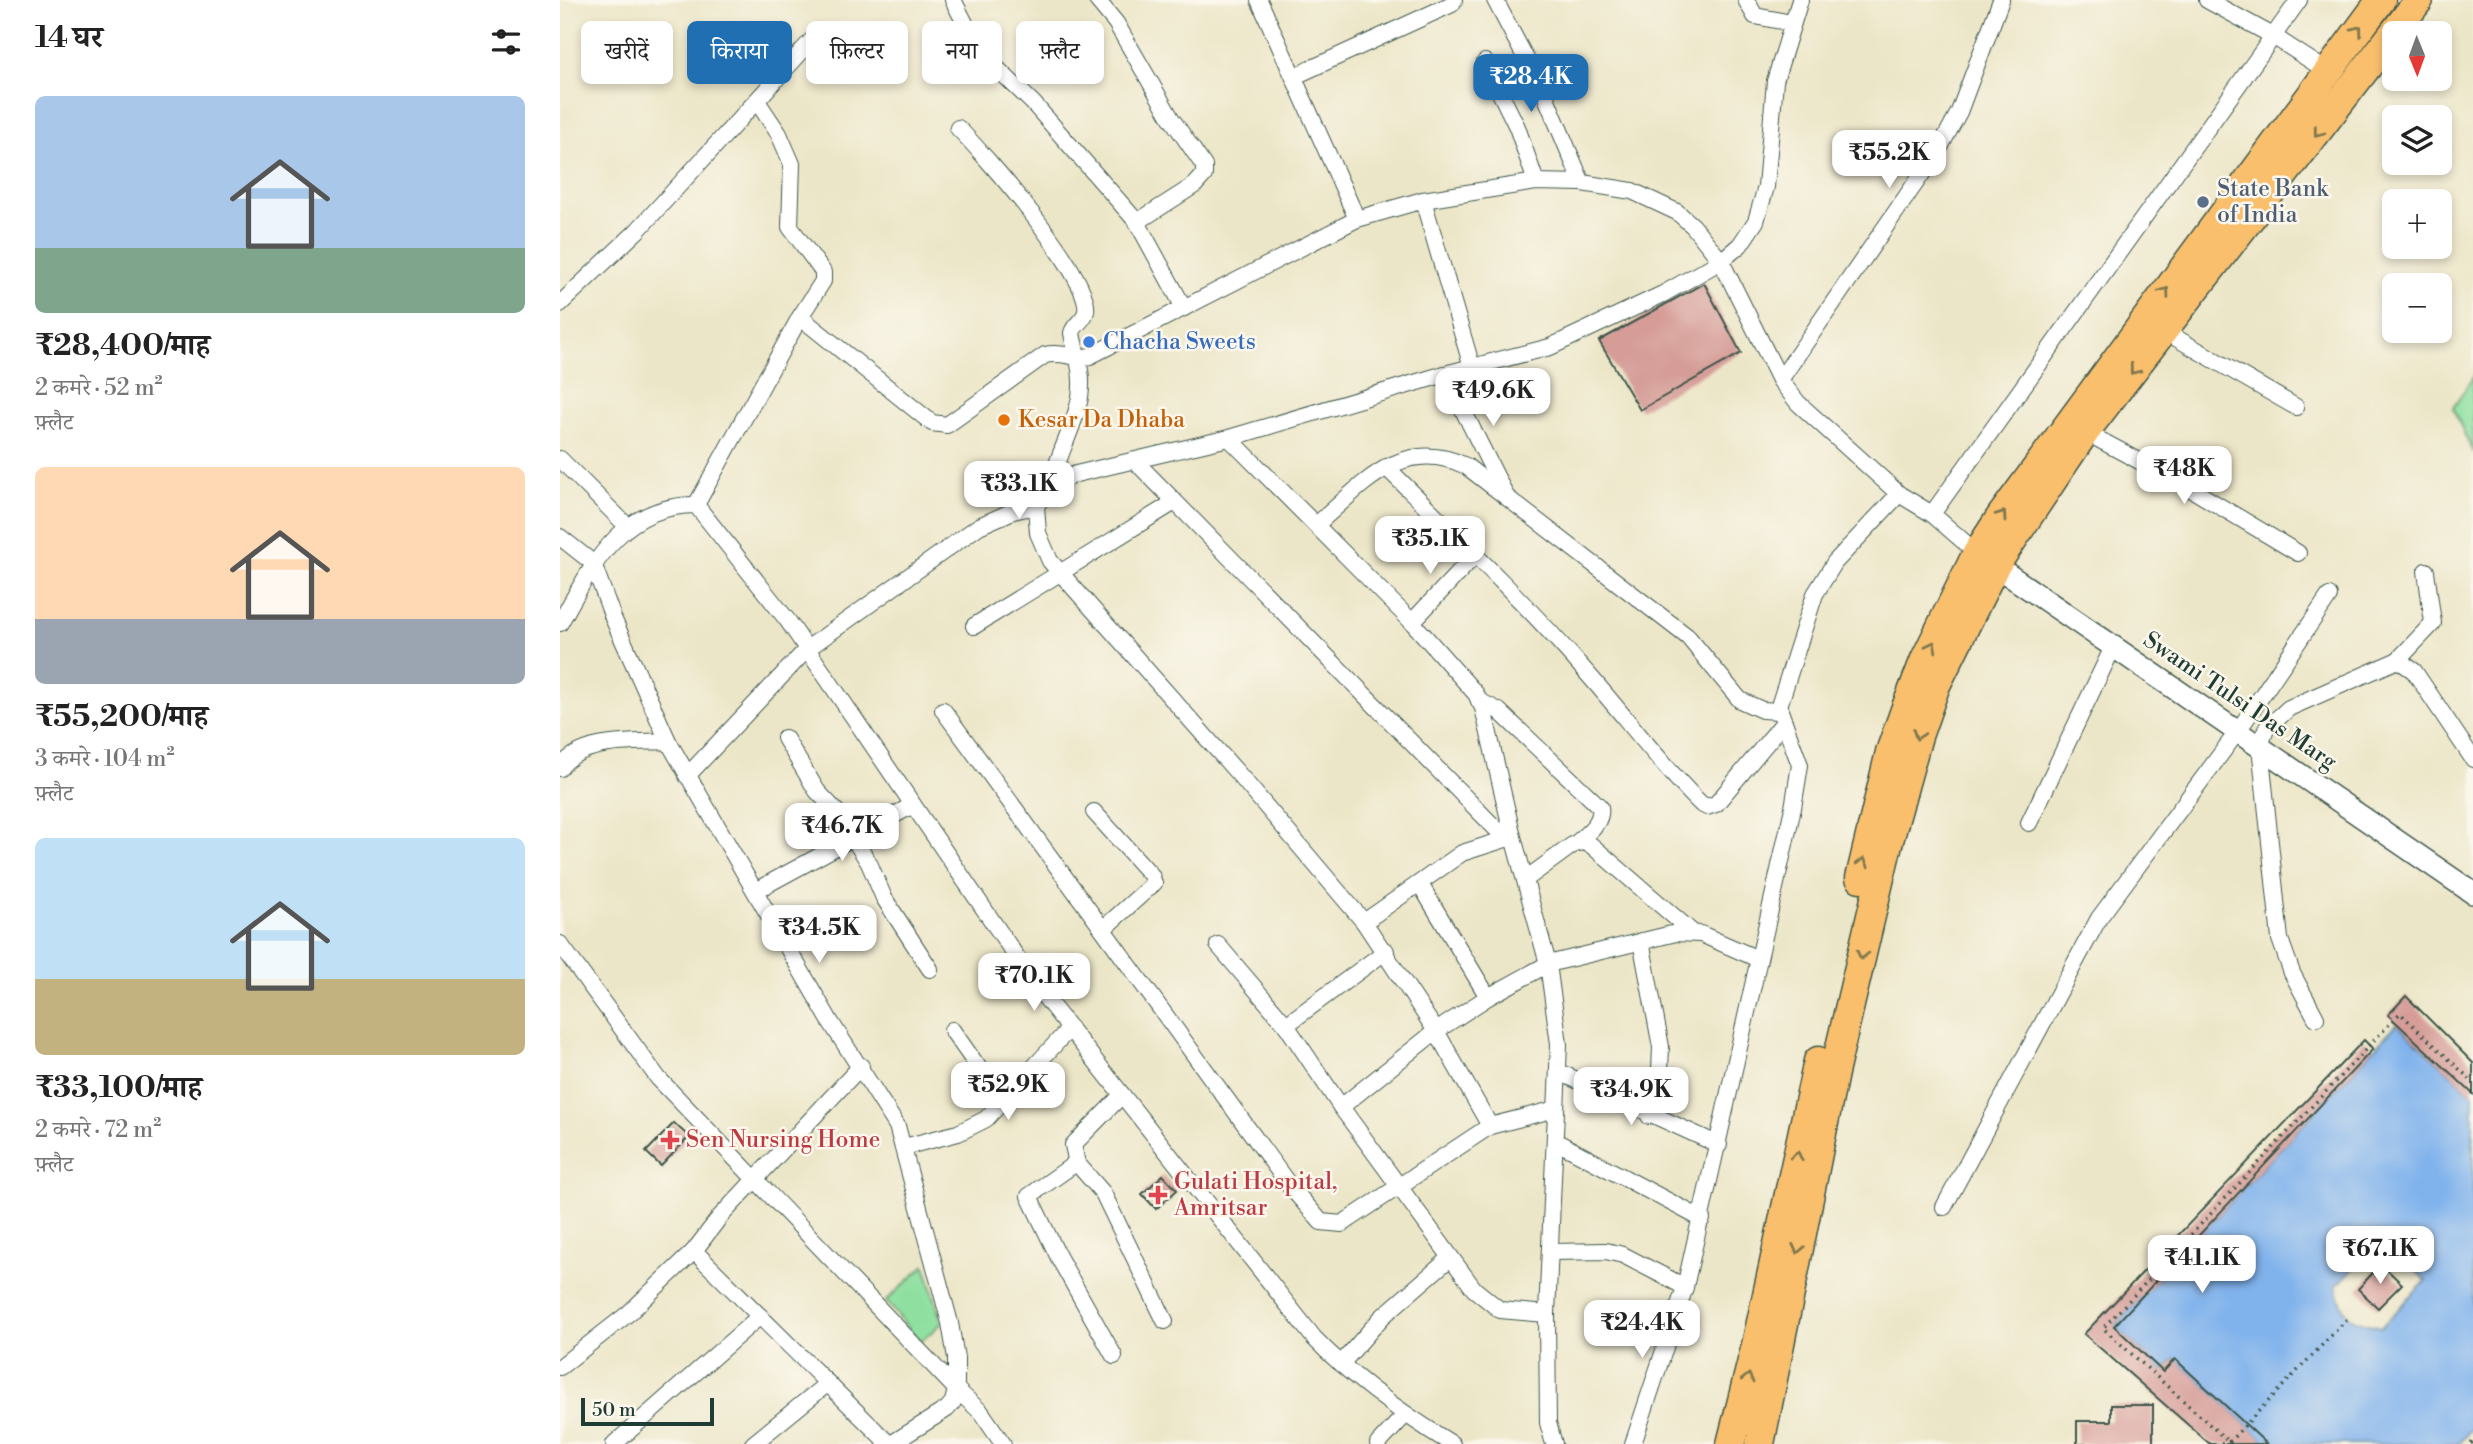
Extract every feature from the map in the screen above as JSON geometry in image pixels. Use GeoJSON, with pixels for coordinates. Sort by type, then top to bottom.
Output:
{"type":"FeatureCollection","features":[{"type":"Feature","properties":{"kind":"highway"},"geometry":{"type":"LineString","coordinates":[[1760,1444],[1835,1073],[1896,814],[1936,685],[2001,516],[2381,0]]}},
{"type":"Feature","properties":{"kind":"highway"},"geometry":{"type":"LineString","coordinates":[[1731,1444],[1756,1345],[1803,1124],[1890,752],[1925,659],[1986,559],[2419,0]]}},
{"type":"Feature","properties":{"kind":"street"},"geometry":{"type":"LineString","coordinates":[[953,0],[980,52],[1032,103],[1138,222],[1184,308]]}},
{"type":"Feature","properties":{"kind":"street"},"geometry":{"type":"LineString","coordinates":[[1097,0],[1129,42],[1205,170],[1195,185],[1138,222]]}},
{"type":"Feature","properties":{"kind":"street"},"geometry":{"type":"LineString","coordinates":[[1259,0],[1357,219]]}},
{"type":"Feature","properties":{"kind":"street"},"geometry":{"type":"LineString","coordinates":[[1295,76],[1452,4],[1454,0]]}},
{"type":"Feature","properties":{"kind":"street"},"geometry":{"type":"LineString","coordinates":[[1495,0],[1545,95],[1581,183]]}},
{"type":"Feature","properties":{"kind":"street"},"geometry":{"type":"LineString","coordinates":[[1746,0],[1755,16],[1792,23]]}},
{"type":"Feature","properties":{"kind":"street"},"geometry":{"type":"LineString","coordinates":[[1051,485],[1076,474],[1229,438],[1576,337],[1721,261],[1740,245],[1756,221],[1766,187],[1775,81],[1800,0]]}},
{"type":"Feature","properties":{"kind":"street"},"geometry":{"type":"LineString","coordinates":[[1780,380],[1939,149],[1959,111],[2001,0]]}},
{"type":"Feature","properties":{"kind":"street"},"geometry":{"type":"LineString","coordinates":[[2207,0],[2273,36],[2352,89]]}},
{"type":"Feature","properties":{"kind":"street"},"geometry":{"type":"LineString","coordinates":[[1931,514],[2299,0]]}},
{"type":"Feature","properties":{"kind":"street"},"geometry":{"type":"LineString","coordinates":[[560,304],[637,231],[806,47]]}},
{"type":"Feature","properties":{"kind":"street"},"geometry":{"type":"LineString","coordinates":[[1485,62],[1525,146],[1536,181]]}},
{"type":"Feature","properties":{"kind":"street"},"geometry":{"type":"LineString","coordinates":[[696,505],[800,317],[823,281],[823,272],[790,227],[792,164],[779,134],[757,101]]}},
{"type":"Feature","properties":{"kind":"street"},"geometry":{"type":"LineString","coordinates":[[687,776],[807,649],[979,526],[1013,511],[1036,506],[1051,485],[1055,464],[1080,398],[1080,358],[1072,333],[1086,313],[1086,305],[1069,266],[994,165],[958,128]]}},
{"type":"Feature","properties":{"kind":"street"},"geometry":{"type":"LineString","coordinates":[[800,317],[932,423],[947,425],[1045,355],[1065,353],[1080,358],[1090,356],[1357,219],[1423,200],[1536,181],[1581,183],[1632,191],[1656,200],[1693,226],[1721,261],[1780,380],[1798,403],[1899,494],[1931,514],[1986,559]]}},
{"type":"Feature","properties":{"kind":"street"},"geometry":{"type":"LineString","coordinates":[[1423,200],[1472,367]]}},
{"type":"Feature","properties":{"kind":"street"},"geometry":{"type":"LineString","coordinates":[[2164,331],[2295,407]]}},
{"type":"Feature","properties":{"kind":"street"},"geometry":{"type":"LineString","coordinates":[[1445,374],[1508,499]]}},
{"type":"Feature","properties":{"kind":"street"},"geometry":{"type":"LineString","coordinates":[[2085,432],[2186,486],[2298,554]]}},
{"type":"Feature","properties":{"kind":"street"},"geometry":{"type":"LineString","coordinates":[[1229,438],[1412,622],[1479,701],[1487,723],[1509,838],[1526,879],[1548,964],[1559,1044],[1548,1314],[1548,1423],[1554,1444]]}},
{"type":"Feature","properties":{"kind":"street"},"geometry":{"type":"LineString","coordinates":[[1316,525],[1386,467],[1425,455],[1447,457],[1466,466],[1688,637],[1740,700],[1782,716]]}},
{"type":"Feature","properties":{"kind":"street"},"geometry":{"type":"LineString","coordinates":[[560,459],[626,525]]}},
{"type":"Feature","properties":{"kind":"street"},"geometry":{"type":"LineString","coordinates":[[1136,462],[1173,503],[1509,838]]}},
{"type":"Feature","properties":{"kind":"street"},"geometry":{"type":"LineString","coordinates":[[1386,467],[1475,555],[1588,674],[1668,772],[1707,807],[1716,804],[1782,716]]}},
{"type":"Feature","properties":{"kind":"street"},"geometry":{"type":"LineString","coordinates":[[1633,1444],[1685,1287],[1702,1219],[1800,775],[1799,757],[1782,716],[1783,690],[1815,594],[1823,578],[1899,494]]}},
{"type":"Feature","properties":{"kind":"street"},"geometry":{"type":"LineString","coordinates":[[974,626],[1173,503]]}},
{"type":"Feature","properties":{"kind":"street"},"geometry":{"type":"LineString","coordinates":[[560,622],[593,563],[626,525],[670,508],[696,505]]}},
{"type":"Feature","properties":{"kind":"street"},"geometry":{"type":"LineString","coordinates":[[696,505],[807,649],[1037,988],[1314,1338],[1341,1364],[1405,1415],[1452,1444]]}},
{"type":"Feature","properties":{"kind":"street"},"geometry":{"type":"LineString","coordinates":[[1036,506],[1042,545],[1059,573],[1242,778],[1364,922],[1386,951],[1436,1031],[1490,1126]]}},
{"type":"Feature","properties":{"kind":"street"},"geometry":{"type":"LineString","coordinates":[[560,537],[593,563],[613,618],[667,741],[830,1021],[890,1111],[904,1147],[950,1323],[956,1358],[956,1389],[947,1409],[890,1444],[694,1251]]}},
{"type":"Feature","properties":{"kind":"street"},"geometry":{"type":"LineString","coordinates":[[1412,622],[1475,555]]}},
{"type":"Feature","properties":{"kind":"street","name":"Swami Tulsi Das Marg"},"geometry":{"type":"LineString","coordinates":[[1986,559],[2473,892]]}},
{"type":"Feature","properties":{"kind":"street"},"geometry":{"type":"LineString","coordinates":[[2316,1018],[2292,973],[2280,939],[2260,746],[2266,729],[2289,708],[2398,660],[2433,623],[2426,571]]}},
{"type":"Feature","properties":{"kind":"street"},"geometry":{"type":"LineString","coordinates":[[1944,1207],[2099,918],[2238,732],[2329,596]]}},
{"type":"Feature","properties":{"kind":"street"},"geometry":{"type":"LineString","coordinates":[[2029,823],[2113,647]]}},
{"type":"Feature","properties":{"kind":"street"},"geometry":{"type":"LineString","coordinates":[[2398,660],[2414,671],[2473,759]]}},
{"type":"Feature","properties":{"kind":"street"},"geometry":{"type":"LineString","coordinates":[[1479,701],[1499,711],[1600,807],[1601,816],[1597,823],[1578,842],[1526,879]]}},
{"type":"Feature","properties":{"kind":"street"},"geometry":{"type":"LineString","coordinates":[[943,710],[1289,1185],[1321,1222],[1342,1224],[1490,1126],[1556,1109]]}},
{"type":"Feature","properties":{"kind":"street"},"geometry":{"type":"LineString","coordinates":[[785,738],[817,792],[836,811],[869,863],[884,898],[930,969]]}},
{"type":"Feature","properties":{"kind":"street"},"geometry":{"type":"LineString","coordinates":[[563,757],[603,746],[667,741]]}},
{"type":"Feature","properties":{"kind":"street"},"geometry":{"type":"LineString","coordinates":[[755,891],[913,804]]}},
{"type":"Feature","properties":{"kind":"street"},"geometry":{"type":"LineString","coordinates":[[1094,812],[1154,883],[1102,929]]}},
{"type":"Feature","properties":{"kind":"street"},"geometry":{"type":"LineString","coordinates":[[1364,922],[1461,853],[1509,838]]}},
{"type":"Feature","properties":{"kind":"street"},"geometry":{"type":"LineString","coordinates":[[1578,842],[1591,845],[1692,932],[1758,959]]}},
{"type":"Feature","properties":{"kind":"street"},"geometry":{"type":"LineString","coordinates":[[1420,884],[1488,997]]}},
{"type":"Feature","properties":{"kind":"street"},"geometry":{"type":"LineString","coordinates":[[1341,1107],[1436,1031],[1488,997],[1548,964],[1641,941],[1692,932]]}},
{"type":"Feature","properties":{"kind":"street"},"geometry":{"type":"LineString","coordinates":[[1641,941],[1661,1047],[1660,1070],[1649,1116]]}},
{"type":"Feature","properties":{"kind":"street"},"geometry":{"type":"LineString","coordinates":[[560,944],[658,1077],[981,1412],[1003,1444]]}},
{"type":"Feature","properties":{"kind":"street"},"geometry":{"type":"LineString","coordinates":[[1219,945],[1286,1026],[1449,1259],[1491,1306],[1517,1313],[1548,1314]]}},
{"type":"Feature","properties":{"kind":"street"},"geometry":{"type":"LineString","coordinates":[[1286,1026],[1386,951]]}},
{"type":"Feature","properties":{"kind":"street"},"geometry":{"type":"LineString","coordinates":[[904,1147],[974,1127],[1070,1028]]}},
{"type":"Feature","properties":{"kind":"street"},"geometry":{"type":"LineString","coordinates":[[952,1030],[1002,1101]]}},
{"type":"Feature","properties":{"kind":"street"},"geometry":{"type":"LineString","coordinates":[[560,1367],[629,1312],[694,1251],[757,1178],[861,1066]]}},
{"type":"Feature","properties":{"kind":"street"},"geometry":{"type":"LineString","coordinates":[[1559,1072],[1649,1116],[1719,1145]]}},
{"type":"Feature","properties":{"kind":"street"},"geometry":{"type":"LineString","coordinates":[[1122,1095],[1073,1145],[1075,1161],[1103,1193],[1165,1321]]}},
{"type":"Feature","properties":{"kind":"street"},"geometry":{"type":"LineString","coordinates":[[1557,1142],[1702,1219]]}},
{"type":"Feature","properties":{"kind":"street"},"geometry":{"type":"LineString","coordinates":[[1075,1161],[1030,1196],[1059,1258],[1114,1356]]}},
{"type":"Feature","properties":{"kind":"street"},"geometry":{"type":"LineString","coordinates":[[1552,1252],[1606,1251],[1623,1255],[1685,1287]]}},
{"type":"Feature","properties":{"kind":"street"},"geometry":{"type":"LineString","coordinates":[[1341,1364],[1382,1317],[1449,1259]]}},
{"type":"Feature","properties":{"kind":"street"},"geometry":{"type":"LineString","coordinates":[[614,1444],[760,1316]]}},
{"type":"Feature","properties":{"kind":"street"},"geometry":{"type":"LineString","coordinates":[[753,1444],[828,1383]]}},
{"type":"Feature","properties":{"kind":"street"},"geometry":{"type":"LineString","coordinates":[[1378,1444],[1405,1415]]}},
{"type":"Feature","properties":{"kind":"path"},"geometry":{"type":"LineString","coordinates":[[2229,1443],[2103,1328],[2400,1013],[2473,1082]]}},
{"type":"Feature","properties":{"kind":"path"},"geometry":{"type":"LineString","coordinates":[[2214,1444],[2229,1443],[2349,1317]]}},
{"type":"Feature","properties":{"kind":"green space"},"geometry":{"type":"Polygon","coordinates":[[[2473,377],[2473,453],[2453,408],[2473,377]]]}},
{"type":"Feature","properties":{"kind":"green space"},"geometry":{"type":"Polygon","coordinates":[[[925,1265],[942,1323],[920,1342],[886,1301],[925,1265]]]}},
{"type":"Feature","properties":{"kind":"water"},"geometry":{"type":"Polygon","coordinates":[[[2397,1024],[2473,1094],[2473,1427],[2458,1444],[2267,1444],[2175,1359],[2163,1372],[2114,1326],[2397,1024]],[[2407,1238],[2394,1251],[2382,1240],[2336,1286],[2346,1312],[2355,1320],[2381,1327],[2426,1281],[2412,1266],[2423,1255],[2407,1238]]]}},
{"type":"Feature","properties":{"kind":"building"},"geometry":{"type":"Polygon","coordinates":[[[1704,283],[1741,353],[1640,410],[1599,341],[1704,283]]]}},
{"type":"Feature","properties":{"kind":"building"},"geometry":{"type":"Polygon","coordinates":[[[2406,996],[2473,1063],[2473,1094],[2388,1015],[2406,996]]]}},
{"type":"Feature","properties":{"kind":"building"},"geometry":{"type":"Polygon","coordinates":[[[2364,1040],[2373,1049],[2114,1326],[2163,1372],[2175,1359],[2267,1444],[2210,1444],[2084,1334],[2364,1040]]]}},
{"type":"Feature","properties":{"kind":"building"},"geometry":{"type":"Polygon","coordinates":[[[674,1123],[689,1137],[661,1166],[646,1152],[674,1123]]]}},
{"type":"Feature","properties":{"kind":"building"},"geometry":{"type":"Polygon","coordinates":[[[1163,1175],[1177,1190],[1156,1209],[1142,1194],[1163,1175]]]}},
{"type":"Feature","properties":{"kind":"building"},"geometry":{"type":"Polygon","coordinates":[[[2381,1264],[2402,1284],[2378,1308],[2358,1289],[2381,1264]]]}},
{"type":"Feature","properties":{"kind":"building"},"geometry":{"type":"Polygon","coordinates":[[[2111,1405],[2153,1405],[2153,1444],[2077,1444],[2077,1421],[2111,1421],[2111,1405]]]}},
{"type":"Feature","properties":{"kind":"place","name":"State Bank of India"},"geometry":{"type":"Point","coordinates":[2203,202]}},
{"type":"Feature","properties":{"kind":"place","name":"Chacha Sweets"},"geometry":{"type":"Point","coordinates":[1089,342]}},
{"type":"Feature","properties":{"kind":"place","name":"Kesar Da Dhaba"},"geometry":{"type":"Point","coordinates":[1004,420]}},
{"type":"Feature","properties":{"kind":"place","name":"Sen Nursing Home"},"geometry":{"type":"Point","coordinates":[670,1140]}},
{"type":"Feature","properties":{"kind":"place","name":"Gulati Hospital, Amritsar"},"geometry":{"type":"Point","coordinates":[1158,1195]}}]}
